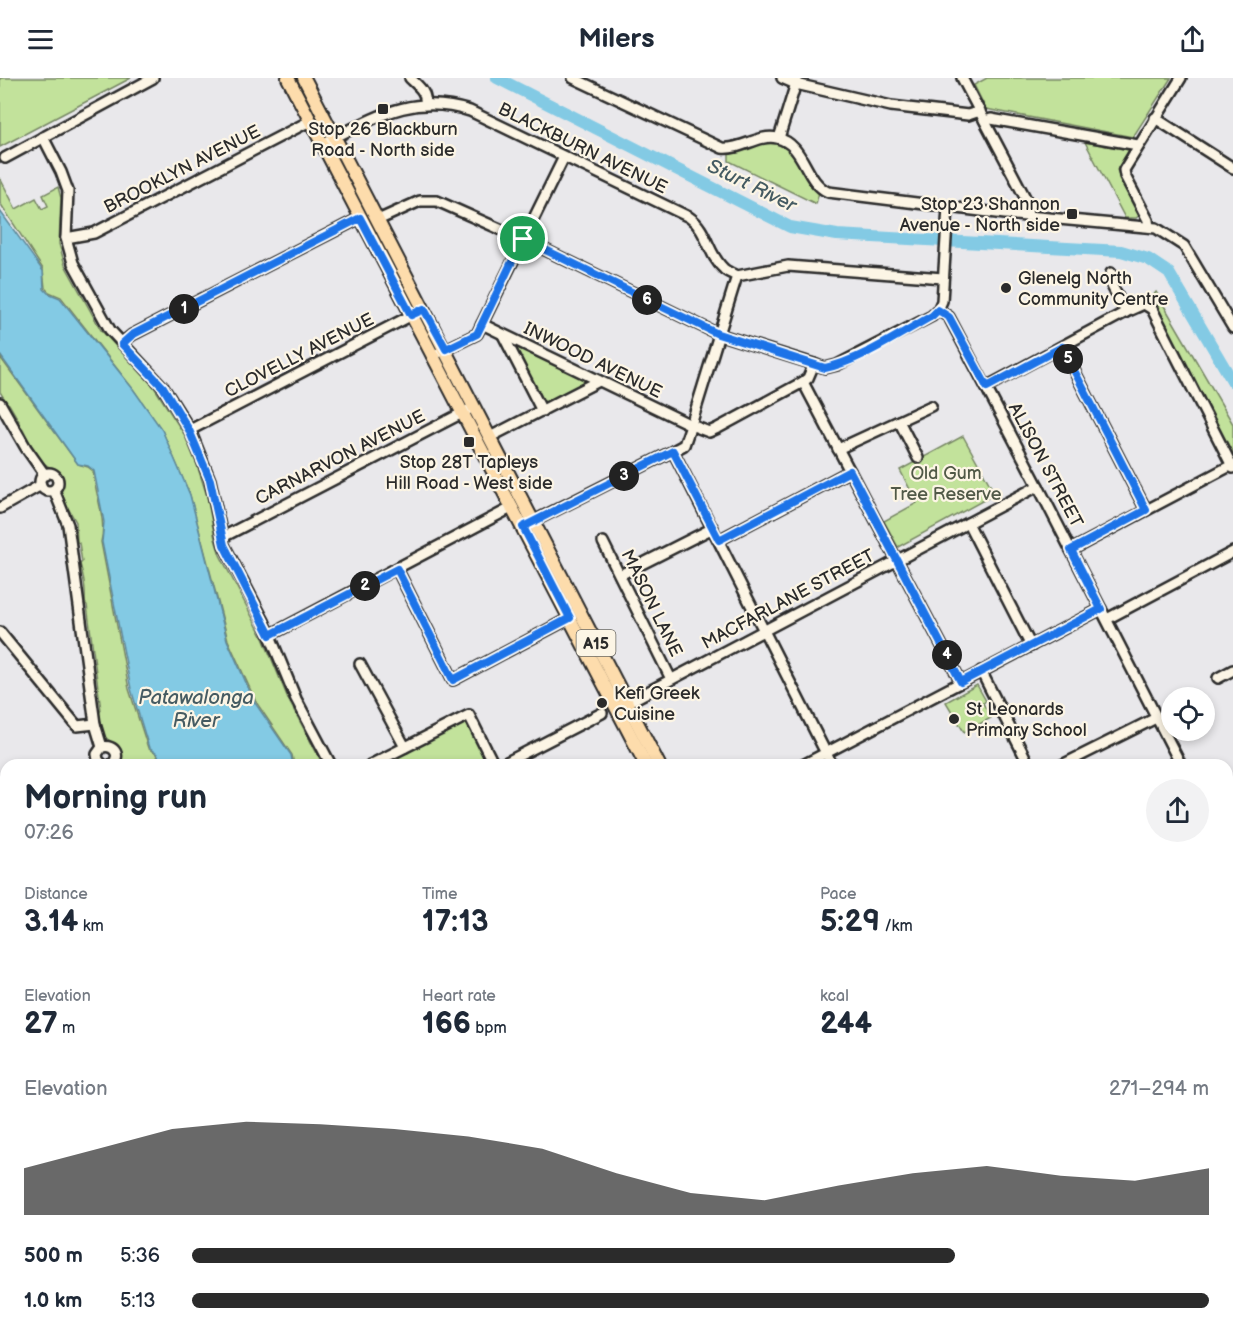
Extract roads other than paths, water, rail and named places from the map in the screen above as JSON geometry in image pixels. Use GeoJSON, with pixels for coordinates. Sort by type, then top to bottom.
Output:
{"type":"FeatureCollection","features":[{"type":"Feature","properties":{"kind":"main road","name":"A15"},"geometry":{"type":"LineString","coordinates":[[288,78],[461,413],[513,507],[528,524],[622,705],[644,759]]}},
{"type":"Feature","properties":{"kind":"main road","name":"A15"},"geometry":{"type":"LineString","coordinates":[[304,78],[490,437],[570,618],[655,759]]}},
{"type":"Feature","properties":{"kind":"street"},"geometry":{"type":"LineString","coordinates":[[5,158],[153,78]]}},
{"type":"Feature","properties":{"kind":"street"},"geometry":{"type":"LineString","coordinates":[[411,78],[423,91],[426,98],[425,104]]}},
{"type":"Feature","properties":{"kind":"street"},"geometry":{"type":"LineString","coordinates":[[573,78],[722,148],[739,147],[767,137],[779,138],[793,145],[816,185],[828,192],[1027,216],[1156,228],[1184,246],[1231,322]]}},
{"type":"Feature","properties":{"kind":"street"},"geometry":{"type":"LineString","coordinates":[[782,78],[891,106],[968,115],[980,111]]}},
{"type":"Feature","properties":{"kind":"street"},"geometry":{"type":"LineString","coordinates":[[962,78],[1028,203],[1027,216]]}},
{"type":"Feature","properties":{"kind":"street"},"geometry":{"type":"LineString","coordinates":[[1149,227],[1148,220],[1124,170],[1181,78]]}},
{"type":"Feature","properties":{"kind":"street"},"geometry":{"type":"LineString","coordinates":[[779,138],[797,81]]}},
{"type":"Feature","properties":{"kind":"street","name":"BLACKBURN AVENUE"},"geometry":{"type":"LineString","coordinates":[[322,144],[386,113],[425,104],[448,105],[470,111],[697,223],[724,269],[737,276]]}},
{"type":"Feature","properties":{"kind":"street"},"geometry":{"type":"LineString","coordinates":[[1155,118],[1233,168]]}},
{"type":"Feature","properties":{"kind":"street"},"geometry":{"type":"LineString","coordinates":[[985,121],[991,119],[1138,145]]}},
{"type":"Feature","properties":{"kind":"street","name":"BROOKLYN AVENUE"},"geometry":{"type":"LineString","coordinates":[[66,238],[94,233],[310,121]]}},
{"type":"Feature","properties":{"kind":"street"},"geometry":{"type":"LineString","coordinates":[[43,137],[68,191],[66,238],[73,263],[105,322],[122,344],[163,387],[189,430],[210,480],[224,545],[270,635],[296,699],[328,759]]}},
{"type":"Feature","properties":{"kind":"street"},"geometry":{"type":"LineString","coordinates":[[432,356],[477,334],[564,157]]}},
{"type":"Feature","properties":{"kind":"street"},"geometry":{"type":"LineString","coordinates":[[378,220],[420,201],[436,201],[523,239],[718,334],[825,368],[837,365],[932,316],[938,310],[942,301],[948,207]]}},
{"type":"Feature","properties":{"kind":"street"},"geometry":{"type":"LineString","coordinates":[[122,344],[132,335],[360,218]]}},
{"type":"Feature","properties":{"kind":"street"},"geometry":{"type":"LineString","coordinates":[[528,524],[684,445],[737,276],[788,266],[944,278]]}},
{"type":"Feature","properties":{"kind":"street"},"geometry":{"type":"LineString","coordinates":[[1111,273],[1112,286],[1126,312]]}},
{"type":"Feature","properties":{"kind":"street"},"geometry":{"type":"LineString","coordinates":[[987,387],[1126,312],[1144,304],[1152,309],[1232,466],[1071,550]]}},
{"type":"Feature","properties":{"kind":"street","name":"CLOVELLY AVENUE"},"geometry":{"type":"LineString","coordinates":[[189,430],[424,309]]}},
{"type":"Feature","properties":{"kind":"street","name":"ALISON STREET"},"geometry":{"type":"LineString","coordinates":[[938,310],[949,317],[987,387],[1178,759]]}},
{"type":"Feature","properties":{"kind":"street","name":"INWOOD AVENUE"},"geometry":{"type":"LineString","coordinates":[[482,324],[691,425]]}},
{"type":"Feature","properties":{"kind":"street"},"geometry":{"type":"LineString","coordinates":[[503,335],[542,411]]}},
{"type":"Feature","properties":{"kind":"street"},"geometry":{"type":"LineString","coordinates":[[1062,347],[1146,510]]}},
{"type":"Feature","properties":{"kind":"street"},"geometry":{"type":"LineString","coordinates":[[691,425],[709,432],[803,382],[808,378],[814,364]]}},
{"type":"Feature","properties":{"kind":"street"},"geometry":{"type":"LineString","coordinates":[[490,437],[599,381]]}},
{"type":"Feature","properties":{"kind":"street"},"geometry":{"type":"LineString","coordinates":[[803,382],[961,682]]}},
{"type":"Feature","properties":{"kind":"street"},"geometry":{"type":"LineString","coordinates":[[0,403],[26,448],[45,475]]}},
{"type":"Feature","properties":{"kind":"street"},"geometry":{"type":"LineString","coordinates":[[838,449],[931,406]]}},
{"type":"Feature","properties":{"kind":"street","name":"CARNARVON AVENUE"},"geometry":{"type":"LineString","coordinates":[[223,537],[474,407]]}},
{"type":"Feature","properties":{"kind":"street"},"geometry":{"type":"LineString","coordinates":[[899,422],[918,458]]}},
{"type":"Feature","properties":{"kind":"street"},"geometry":{"type":"LineString","coordinates":[[673,451],[828,759]]}},
{"type":"Feature","properties":{"kind":"street"},"geometry":{"type":"LineString","coordinates":[[719,540],[850,471]]}},
{"type":"Feature","properties":{"kind":"street"},"geometry":{"type":"LineString","coordinates":[[45,475],[53,475],[56,478],[57,486],[54,490],[46,490],[41,485],[40,480],[45,475]]}},
{"type":"Feature","properties":{"kind":"street"},"geometry":{"type":"LineString","coordinates":[[0,508],[41,485]]}},
{"type":"Feature","properties":{"kind":"street","name":"MACFARLANE STREET"},"geometry":{"type":"LineString","coordinates":[[622,705],[1038,486]]}},
{"type":"Feature","properties":{"kind":"street"},"geometry":{"type":"LineString","coordinates":[[54,490],[70,532],[95,724],[102,747]]}},
{"type":"Feature","properties":{"kind":"street"},"geometry":{"type":"LineString","coordinates":[[270,635],[513,507]]}},
{"type":"Feature","properties":{"kind":"street"},"geometry":{"type":"LineString","coordinates":[[968,523],[1030,645]]}},
{"type":"Feature","properties":{"kind":"street"},"geometry":{"type":"LineString","coordinates":[[620,575],[713,528]]}},
{"type":"Feature","properties":{"kind":"street","name":"MASON LANE"},"geometry":{"type":"LineString","coordinates":[[603,542],[671,679]]}},
{"type":"Feature","properties":{"kind":"street"},"geometry":{"type":"LineString","coordinates":[[1107,619],[1233,552]]}},
{"type":"Feature","properties":{"kind":"street"},"geometry":{"type":"LineString","coordinates":[[397,569],[453,680],[570,618]]}},
{"type":"Feature","properties":{"kind":"street"},"geometry":{"type":"LineString","coordinates":[[814,759],[1101,609]]}},
{"type":"Feature","properties":{"kind":"street"},"geometry":{"type":"LineString","coordinates":[[0,632],[77,726],[95,724]]}},
{"type":"Feature","properties":{"kind":"street"},"geometry":{"type":"LineString","coordinates":[[360,664],[405,747]]}},
{"type":"Feature","properties":{"kind":"street"},"geometry":{"type":"LineString","coordinates":[[1218,678],[1233,670]]}},
{"type":"Feature","properties":{"kind":"street"},"geometry":{"type":"LineString","coordinates":[[981,671],[1026,759]]}},
{"type":"Feature","properties":{"kind":"street"},"geometry":{"type":"LineString","coordinates":[[512,759],[602,713]]}},
{"type":"Feature","properties":{"kind":"street"},"geometry":{"type":"LineString","coordinates":[[382,759],[469,715],[496,759]]}},
{"type":"Feature","properties":{"kind":"street"},"geometry":{"type":"LineString","coordinates":[[1074,759],[1156,718]]}},
{"type":"Feature","properties":{"kind":"street"},"geometry":{"type":"LineString","coordinates":[[97,759],[98,751],[102,747],[109,746],[116,752],[116,759]]}},
{"type":"Feature","properties":{"kind":"water","name":"Patawalonga River"},"geometry":{"type":"Polygon","coordinates":[[[0,211],[43,271],[44,289],[60,298],[133,389],[162,430],[190,495],[227,640],[255,703],[292,759],[159,759],[149,748],[131,689],[102,542],[104,522],[94,471],[88,466],[78,464],[0,355],[0,211]]]}},
{"type":"Feature","properties":{"kind":"waterway","name":"Sturt River"},"geometry":{"type":"LineString","coordinates":[[497,78],[790,227],[837,235],[1121,251],[1148,259],[1169,273],[1233,382]]}},
{"type":"Feature","properties":{"kind":"place","name":"Stop 26 Blackburn Road - North side"},"geometry":{"type":"Point","coordinates":[383,109]}},
{"type":"Feature","properties":{"kind":"place","name":"Stop 23 Shannon Avenue - North side"},"geometry":{"type":"Point","coordinates":[1072,214]}},
{"type":"Feature","properties":{"kind":"place","name":"Glenelg North Community Centre"},"geometry":{"type":"Point","coordinates":[1006,288]}},
{"type":"Feature","properties":{"kind":"place","name":"Stop 28T Tapleys Hill Road - West side"},"geometry":{"type":"Point","coordinates":[469,442]}},
{"type":"Feature","properties":{"kind":"place","name":"Kefi Greek Cuisine"},"geometry":{"type":"Point","coordinates":[602,703]}},
{"type":"Feature","properties":{"kind":"place","name":"St Leonards Primary School"},"geometry":{"type":"Point","coordinates":[954,719]}},
{"type":"Feature","properties":{"kind":"park label","name":"Old Gum Tree Reserve"},"geometry":{"type":"Point","coordinates":[946,483]}}]}
